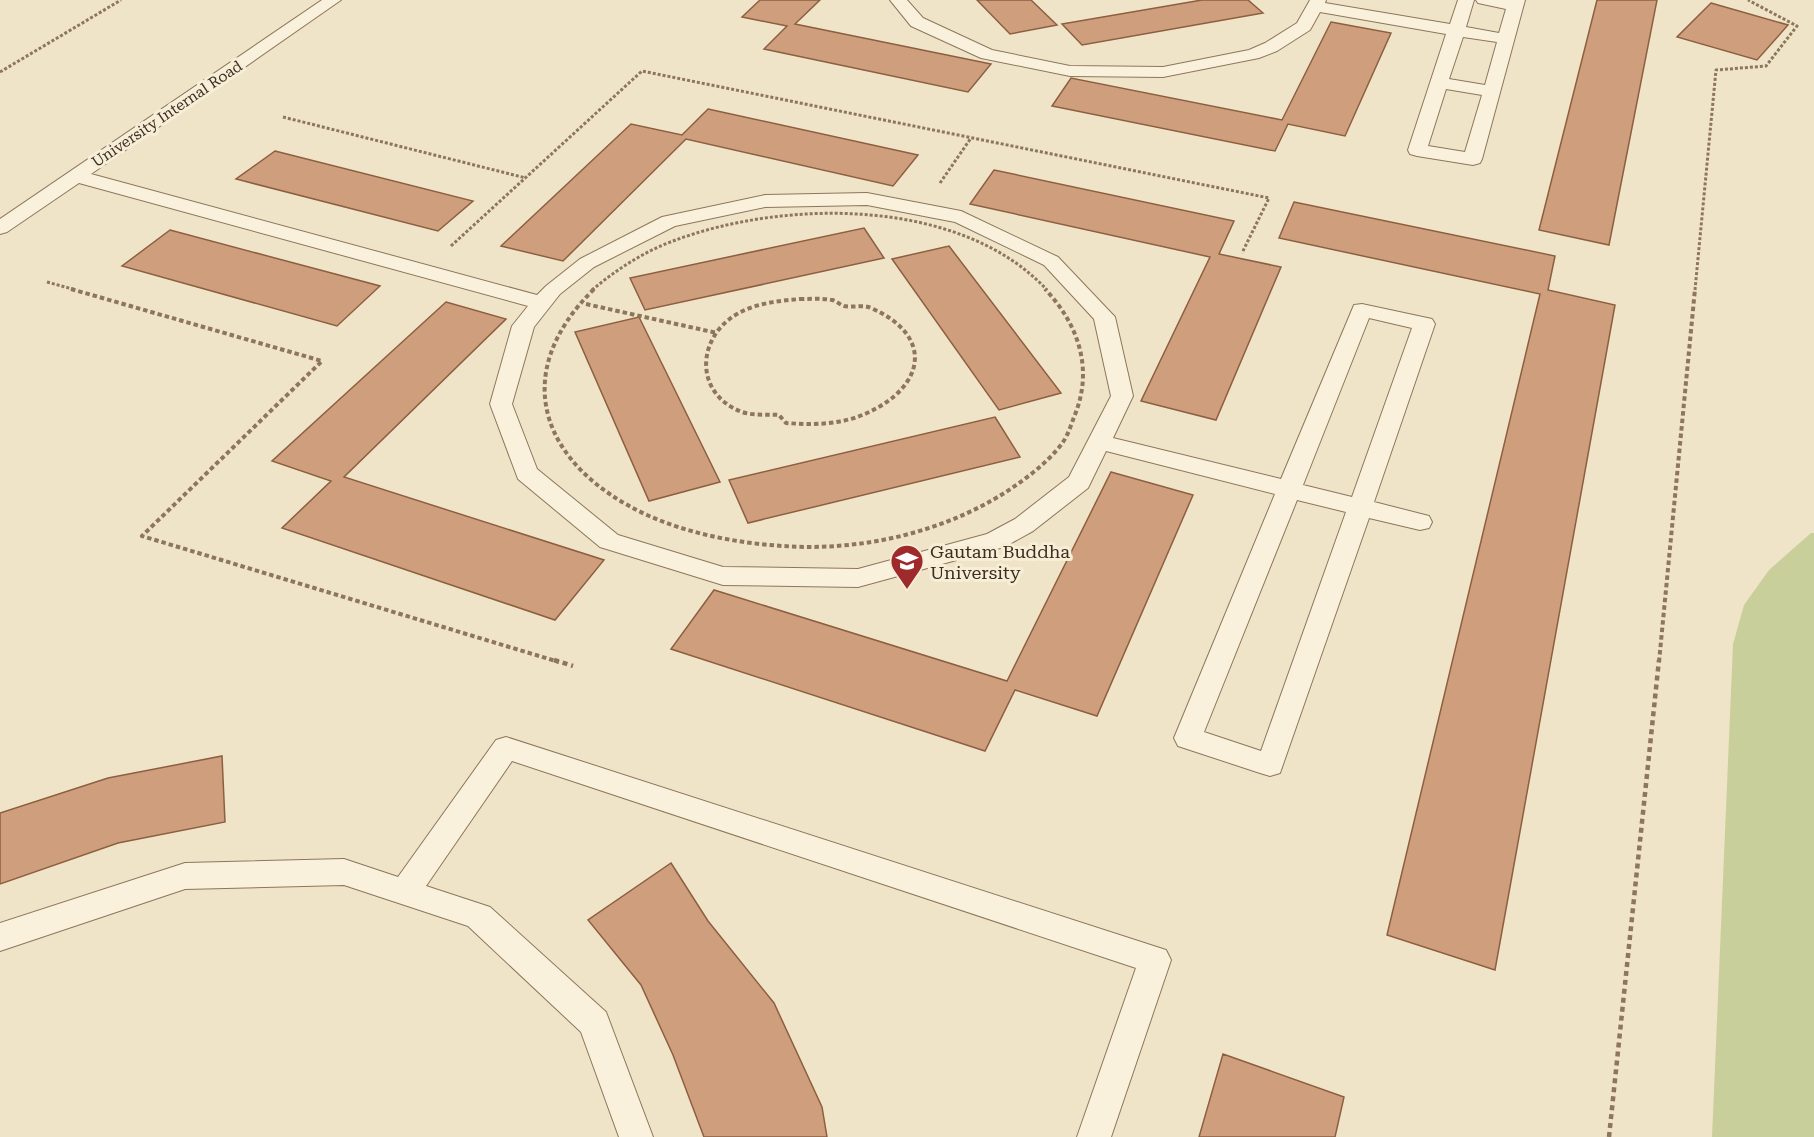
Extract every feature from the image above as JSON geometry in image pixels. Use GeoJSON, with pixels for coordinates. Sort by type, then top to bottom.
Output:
{"type":"FeatureCollection","features":[{"type":"Feature","properties":{"kind":"lane","name":"University Internal Road"},"geometry":{"type":"LineString","coordinates":[[0,228],[333,0]]}},
{"type":"Feature","properties":{"kind":"lane"},"geometry":{"type":"LineString","coordinates":[[898,0],[917,22],[987,54],[1070,71],[1163,72],[1252,54],[1271,47],[1304,26],[1316,3],[1506,39]]}},
{"type":"Feature","properties":{"kind":"lane"},"geometry":{"type":"LineString","coordinates":[[1466,0],[1417,150],[1473,159],[1516,3],[1484,0]]}},
{"type":"Feature","properties":{"kind":"lane"},"geometry":{"type":"LineString","coordinates":[[1439,82],[1492,92]]}},
{"type":"Feature","properties":{"kind":"lane"},"geometry":{"type":"LineString","coordinates":[[76,176],[542,303]]}},
{"type":"Feature","properties":{"kind":"lane"},"geometry":{"type":"LineString","coordinates":[[867,199],[961,218],[1050,261],[1104,317],[1122,396],[1079,482],[1024,525],[995,541],[858,578],[723,576],[609,540],[526,473],[501,404],[523,326],[542,303],[553,290],[587,263],[669,221],[765,201],[867,199]]}},
{"type":"Feature","properties":{"kind":"lane"},"geometry":{"type":"LineString","coordinates":[[1362,310],[1424,324],[1360,507],[1270,765],[1188,738],[1362,310]]}},
{"type":"Feature","properties":{"kind":"lane"},"geometry":{"type":"LineString","coordinates":[[1099,441],[1420,522]]}},
{"type":"Feature","properties":{"kind":"lane"},"geometry":{"type":"LineString","coordinates":[[405,891],[506,748],[1155,960],[1094,1137]]}},
{"type":"Feature","properties":{"kind":"lane"},"geometry":{"type":"LineString","coordinates":[[0,937],[185,876],[344,872],[405,891],[479,916],[594,1023],[636,1137]]}},
{"type":"Feature","properties":{"kind":"path"},"geometry":{"type":"LineString","coordinates":[[0,72],[121,0]]}},
{"type":"Feature","properties":{"kind":"path"},"geometry":{"type":"LineString","coordinates":[[1609,1137],[1641,848],[1716,70],[1766,66],[1797,26],[1748,0]]}},
{"type":"Feature","properties":{"kind":"path"},"geometry":{"type":"LineString","coordinates":[[423,271],[642,71],[1269,198],[1242,253]]}},
{"type":"Feature","properties":{"kind":"path"},"geometry":{"type":"LineString","coordinates":[[283,117],[526,178]]}},
{"type":"Feature","properties":{"kind":"path"},"geometry":{"type":"LineString","coordinates":[[934,192],[971,138]]}},
{"type":"Feature","properties":{"kind":"path"},"geometry":{"type":"LineString","coordinates":[[803,214],[884,217],[942,230],[984,246],[1037,279],[1068,314],[1085,354],[1084,396],[1064,441],[1023,483],[964,517],[890,539],[821,547],[729,541],[657,521],[599,488],[561,448],[543,403],[546,358],[567,316],[581,302],[602,281],[648,252],[702,230],[761,217],[803,214]]}},
{"type":"Feature","properties":{"kind":"path"},"geometry":{"type":"LineString","coordinates":[[46,282],[322,362],[142,536],[573,666]]}},
{"type":"Feature","properties":{"kind":"path"},"geometry":{"type":"LineString","coordinates":[[800,298],[835,300],[843,306],[870,307],[884,315],[900,327],[911,341],[916,359],[912,377],[895,397],[866,414],[819,426],[786,423],[779,415],[744,413],[727,405],[709,381],[705,359],[717,333],[736,315],[770,302],[800,298]]}},
{"type":"Feature","properties":{"kind":"path"},"geometry":{"type":"LineString","coordinates":[[581,302],[717,333]]}},
{"type":"Feature","properties":{"kind":"green space"},"geometry":{"type":"Polygon","coordinates":[[[1811,533],[1814,533],[1814,1137],[1712,1137],[1733,644],[1744,605],[1769,570],[1811,533]]]}},
{"type":"Feature","properties":{"kind":"building"},"geometry":{"type":"Polygon","coordinates":[[[760,0],[820,0],[795,24],[991,64],[968,92],[764,49],[787,26],[742,17],[760,0]]]}},
{"type":"Feature","properties":{"kind":"building"},"geometry":{"type":"Polygon","coordinates":[[[977,0],[1031,0],[1057,25],[1010,34],[977,0]]]}},
{"type":"Feature","properties":{"kind":"building"},"geometry":{"type":"Polygon","coordinates":[[[1202,0],[1248,0],[1263,13],[1082,45],[1062,24],[1202,0]]]}},
{"type":"Feature","properties":{"kind":"building"},"geometry":{"type":"Polygon","coordinates":[[[1597,0],[1657,0],[1609,245],[1539,230],[1597,0]]]}},
{"type":"Feature","properties":{"kind":"building"},"geometry":{"type":"Polygon","coordinates":[[[1711,3],[1788,25],[1757,60],[1677,37],[1711,3]]]}},
{"type":"Feature","properties":{"kind":"building"},"geometry":{"type":"Polygon","coordinates":[[[1331,22],[1391,33],[1345,136],[1288,124],[1275,151],[1052,106],[1071,78],[1282,120],[1331,22]]]}},
{"type":"Feature","properties":{"kind":"building"},"geometry":{"type":"Polygon","coordinates":[[[708,109],[918,155],[893,186],[686,139],[563,261],[501,246],[631,124],[682,135],[708,109]]]}},
{"type":"Feature","properties":{"kind":"building"},"geometry":{"type":"Polygon","coordinates":[[[275,151],[473,201],[438,231],[236,179],[275,151]]]}},
{"type":"Feature","properties":{"kind":"building"},"geometry":{"type":"Polygon","coordinates":[[[994,170],[1234,221],[1219,254],[1281,267],[1216,420],[1141,401],[1210,257],[970,204],[994,170]]]}},
{"type":"Feature","properties":{"kind":"building"},"geometry":{"type":"Polygon","coordinates":[[[1294,202],[1555,256],[1548,290],[1615,305],[1495,970],[1387,935],[1540,294],[1279,238],[1294,202]]]}},
{"type":"Feature","properties":{"kind":"building"},"geometry":{"type":"Polygon","coordinates":[[[864,228],[884,258],[645,310],[630,278],[864,228]]]}},
{"type":"Feature","properties":{"kind":"building"},"geometry":{"type":"Polygon","coordinates":[[[170,230],[380,286],[337,326],[122,266],[170,230]]]}},
{"type":"Feature","properties":{"kind":"building"},"geometry":{"type":"Polygon","coordinates":[[[949,246],[1061,393],[999,410],[892,259],[949,246]]]}},
{"type":"Feature","properties":{"kind":"building"},"geometry":{"type":"Polygon","coordinates":[[[446,302],[506,319],[344,477],[604,560],[555,620],[282,528],[331,481],[272,461],[446,302]]]}},
{"type":"Feature","properties":{"kind":"building"},"geometry":{"type":"Polygon","coordinates":[[[639,317],[720,482],[649,501],[575,332],[639,317]]]}},
{"type":"Feature","properties":{"kind":"building"},"geometry":{"type":"Polygon","coordinates":[[[995,417],[1020,457],[748,523],[729,480],[995,417]]]}},
{"type":"Feature","properties":{"kind":"building"},"geometry":{"type":"Polygon","coordinates":[[[1111,472],[1193,495],[1097,716],[1015,690],[985,751],[671,649],[714,590],[1007,681],[1111,472]]]}},
{"type":"Feature","properties":{"kind":"building"},"geometry":{"type":"Polygon","coordinates":[[[222,756],[225,822],[118,843],[0,884],[0,813],[108,778],[222,756]]]}},
{"type":"Feature","properties":{"kind":"building"},"geometry":{"type":"Polygon","coordinates":[[[671,863],[708,921],[774,1003],[822,1107],[827,1137],[704,1137],[673,1055],[641,985],[588,920],[671,863]]]}},
{"type":"Feature","properties":{"kind":"building"},"geometry":{"type":"Polygon","coordinates":[[[1223,1054],[1344,1097],[1335,1137],[1199,1137],[1223,1054]]]}},
{"type":"Feature","properties":{"kind":"place","name":"Gautam Buddha University"},"geometry":{"type":"Point","coordinates":[907,590]}}]}
